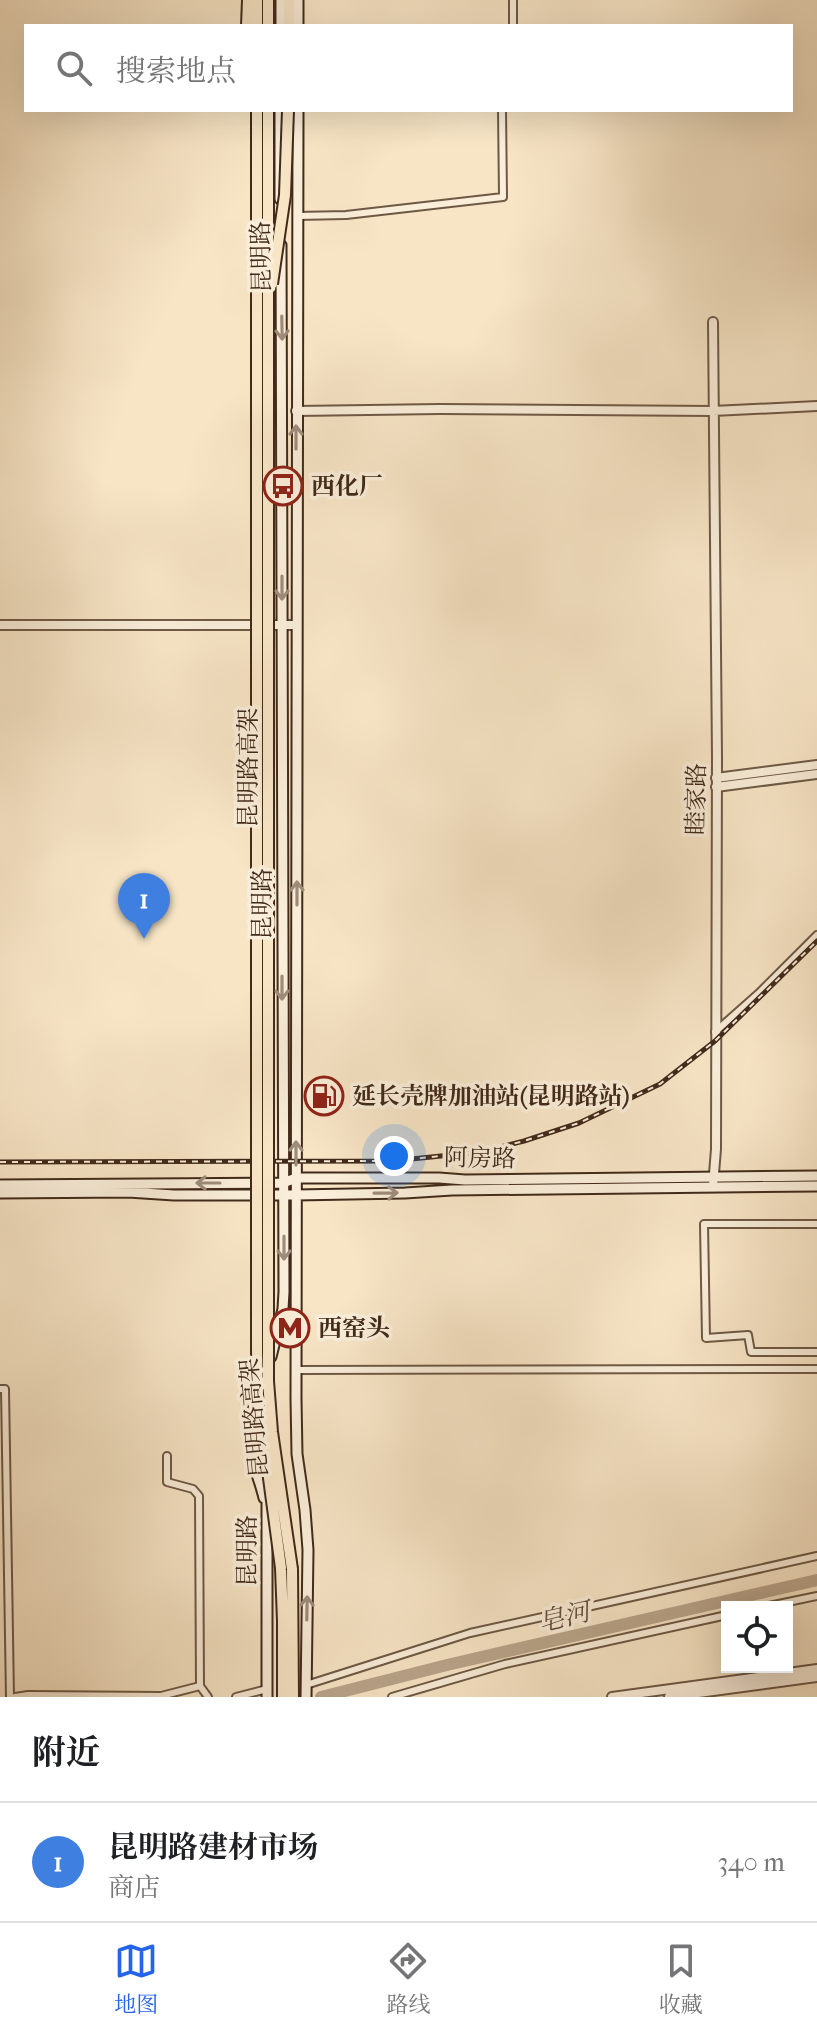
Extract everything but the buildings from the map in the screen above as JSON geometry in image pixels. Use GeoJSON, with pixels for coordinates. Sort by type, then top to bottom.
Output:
{"type":"FeatureCollection","features":[{"type":"Feature","properties":{"kind":"highway"},"geometry":{"type":"LineString","coordinates":[[247,24],[248,0]]}},
{"type":"Feature","properties":{"kind":"highway"},"geometry":{"type":"LineString","coordinates":[[257,0],[257,24]]}},
{"type":"Feature","properties":{"kind":"highway"},"geometry":{"type":"LineString","coordinates":[[268,0],[268,24]]}},
{"type":"Feature","properties":{"kind":"highway"},"geometry":{"type":"LineString","coordinates":[[289,0],[289,24]]}},
{"type":"Feature","properties":{"kind":"highway","name":"昆明路高架"},"geometry":{"type":"LineString","coordinates":[[254,112],[257,148],[257,1366],[265,1456],[286,1569]]}},
{"type":"Feature","properties":{"kind":"highway","name":"昆明路高架"},"geometry":{"type":"LineString","coordinates":[[268,112],[268,1381],[286,1569]]}},
{"type":"Feature","properties":{"kind":"highway"},"geometry":{"type":"LineString","coordinates":[[267,318],[285,195],[288,112]]}},
{"type":"Feature","properties":{"kind":"highway","name":"昆明路"},"geometry":{"type":"LineString","coordinates":[[286,1569],[283,1621],[288,1693]]}},
{"type":"Feature","properties":{"kind":"main road"},"geometry":{"type":"LineString","coordinates":[[281,0],[281,24]]}},
{"type":"Feature","properties":{"kind":"main road"},"geometry":{"type":"LineString","coordinates":[[298,0],[298,24]]}},
{"type":"Feature","properties":{"kind":"main road","name":"昆明路"},"geometry":{"type":"LineString","coordinates":[[267,1693],[267,1421],[270,1358],[283,1309],[280,112]]}},
{"type":"Feature","properties":{"kind":"main road","name":"昆明路"},"geometry":{"type":"LineString","coordinates":[[298,112],[296,1370],[297,1454],[308,1550],[306,1689]]}},
{"type":"Feature","properties":{"kind":"main road","name":"阿房路"},"geometry":{"type":"LineString","coordinates":[[0,1193],[356,1194],[817,1176]]}},
{"type":"Feature","properties":{"kind":"main road","name":"阿房路"},"geometry":{"type":"LineString","coordinates":[[0,1185],[283,1183],[296,1178],[439,1178],[817,1186]]}},
{"type":"Feature","properties":{"kind":"main road"},"geometry":{"type":"LineString","coordinates":[[356,1178],[356,1194]]}},
{"type":"Feature","properties":{"kind":"main road"},"geometry":{"type":"LineString","coordinates":[[267,1517],[253,1460],[251,1431],[253,1404],[270,1358]]}},
{"type":"Feature","properties":{"kind":"street"},"geometry":{"type":"LineString","coordinates":[[513,0],[513,24]]}},
{"type":"Feature","properties":{"kind":"street"},"geometry":{"type":"LineString","coordinates":[[297,216],[346,215],[503,197],[502,112]]}},
{"type":"Feature","properties":{"kind":"street","name":"睦家路"},"geometry":{"type":"LineString","coordinates":[[713,322],[716,782],[716,1149],[713,1182]]}},
{"type":"Feature","properties":{"kind":"street"},"geometry":{"type":"LineString","coordinates":[[296,411],[713,411],[817,406]]}},
{"type":"Feature","properties":{"kind":"street"},"geometry":{"type":"LineString","coordinates":[[0,625],[296,625]]}},
{"type":"Feature","properties":{"kind":"street"},"geometry":{"type":"LineString","coordinates":[[716,782],[817,765]]}},
{"type":"Feature","properties":{"kind":"street"},"geometry":{"type":"LineString","coordinates":[[716,782],[817,774]]}},
{"type":"Feature","properties":{"kind":"street"},"geometry":{"type":"LineString","coordinates":[[715,1032],[817,935]]}},
{"type":"Feature","properties":{"kind":"street"},"geometry":{"type":"LineString","coordinates":[[817,1224],[704,1224],[706,1338],[748,1335],[751,1352],[817,1352]]}},
{"type":"Feature","properties":{"kind":"street"},"geometry":{"type":"LineString","coordinates":[[296,1370],[817,1369]]}},
{"type":"Feature","properties":{"kind":"street"},"geometry":{"type":"LineString","coordinates":[[0,1389],[5,1389],[12,1697],[161,1696],[200,1686]]}},
{"type":"Feature","properties":{"kind":"street"},"geometry":{"type":"LineString","coordinates":[[167,1456],[167,1482],[193,1489],[199,1496],[200,1686],[208,1697]]}},
{"type":"Feature","properties":{"kind":"street"},"geometry":{"type":"LineString","coordinates":[[306,1689],[470,1633],[817,1556]]}},
{"type":"Feature","properties":{"kind":"street"},"geometry":{"type":"LineString","coordinates":[[793,1601],[817,1596]]}},
{"type":"Feature","properties":{"kind":"street"},"geometry":{"type":"LineString","coordinates":[[392,1697],[505,1664],[721,1616]]}},
{"type":"Feature","properties":{"kind":"street"},"geometry":{"type":"LineString","coordinates":[[612,1697],[817,1669]]}},
{"type":"Feature","properties":{"kind":"street"},"geometry":{"type":"LineString","coordinates":[[669,1697],[721,1693],[817,1677]]}},
{"type":"Feature","properties":{"kind":"street"},"geometry":{"type":"LineString","coordinates":[[236,1697],[267,1693]]}},
{"type":"Feature","properties":{"kind":"waterway","name":"皂河"},"geometry":{"type":"LineString","coordinates":[[321,1697],[817,1580]]}},
{"type":"Feature","properties":{"kind":"railway"},"geometry":{"type":"LineString","coordinates":[[0,1162],[392,1161],[480,1152],[524,1141],[579,1123],[660,1084],[715,1041],[817,941]]}},
{"type":"Feature","properties":{"kind":"place","name":"西化厂"},"geometry":{"type":"Point","coordinates":[283,486]}},
{"type":"Feature","properties":{"kind":"place","name":"昆明路建材市场"},"geometry":{"type":"Point","coordinates":[144,939]}},
{"type":"Feature","properties":{"kind":"place","name":"延长壳牌加油站(昆明路站)"},"geometry":{"type":"Point","coordinates":[324,1096]}},
{"type":"Feature","properties":{"kind":"place","name":"西窑头"},"geometry":{"type":"Point","coordinates":[290,1328]}}]}
